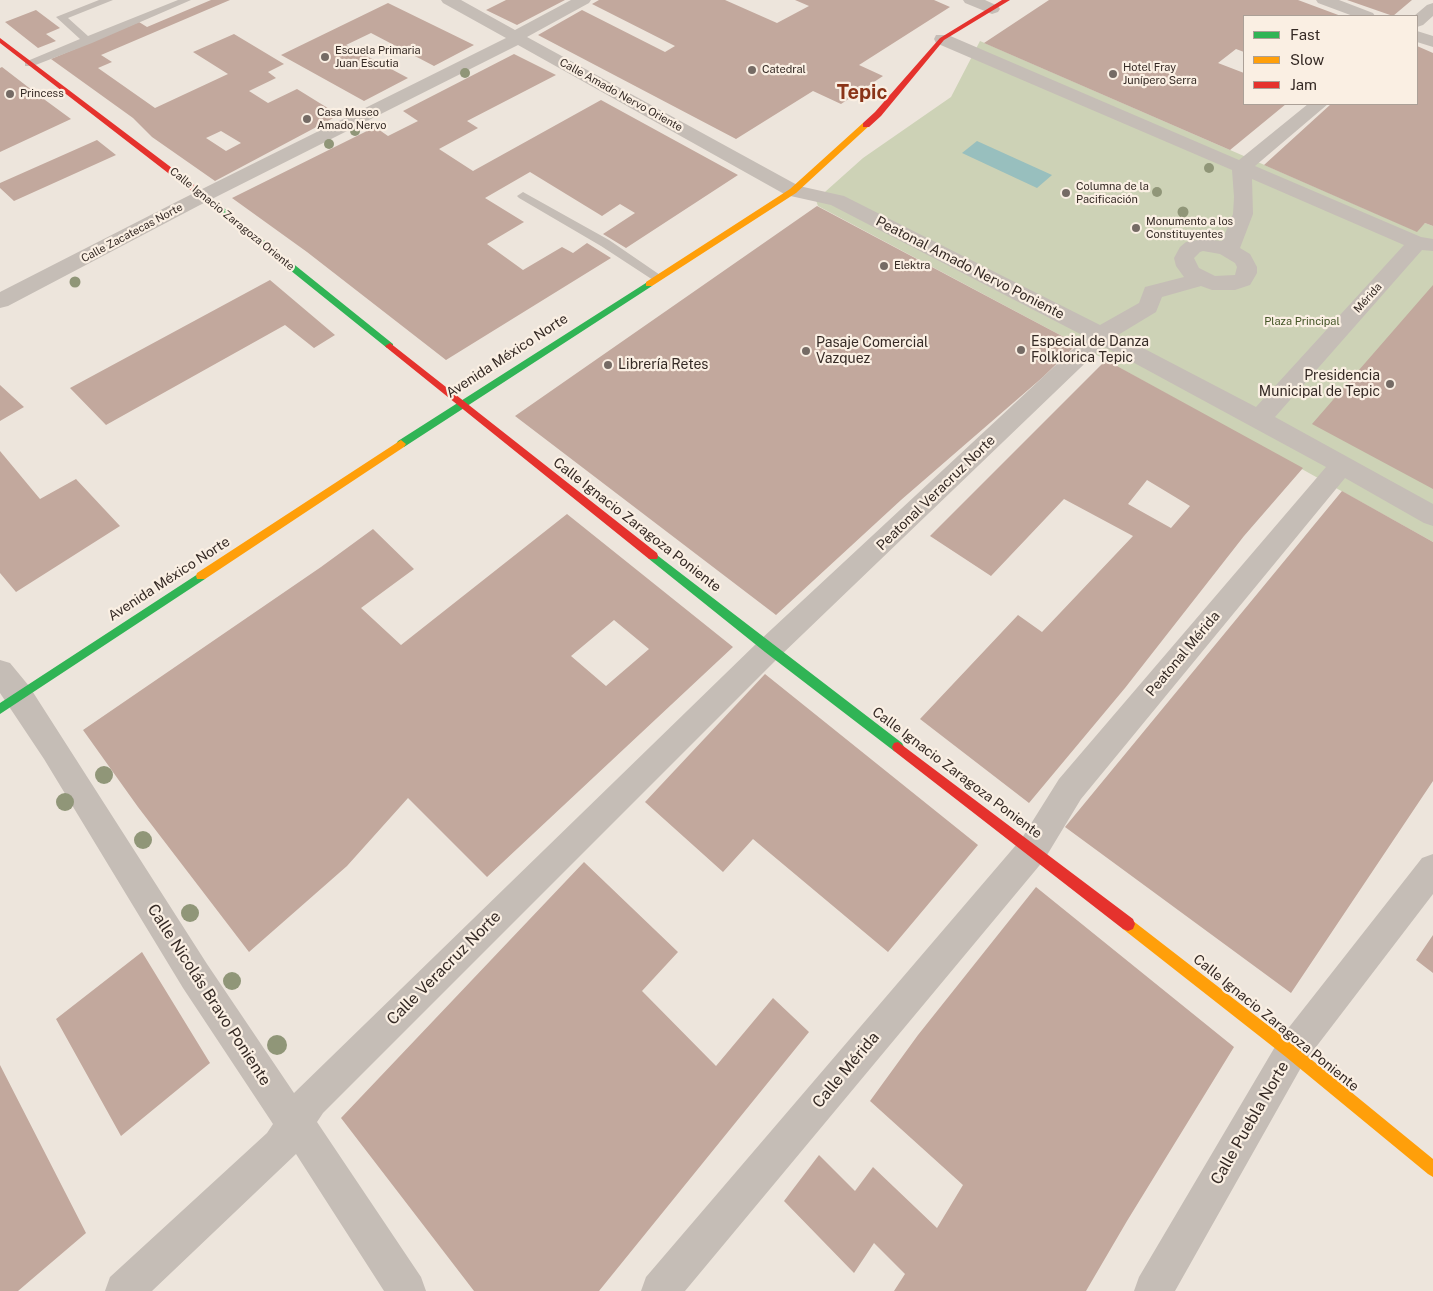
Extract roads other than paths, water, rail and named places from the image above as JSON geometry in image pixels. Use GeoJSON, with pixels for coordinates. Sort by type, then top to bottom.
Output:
{"type":"FeatureCollection","features":[{"type":"Feature","properties":{"kind":"street","name":"Calle Amado Nervo Oriente"},"geometry":{"type":"LineString","coordinates":[[449,0],[793,191]]}},
{"type":"Feature","properties":{"kind":"street","name":"Calle Zacatecas Norte"},"geometry":{"type":"LineString","coordinates":[[0,301],[204,196],[510,44],[516,36],[582,0]]}},
{"type":"Feature","properties":{"kind":"street"},"geometry":{"type":"LineString","coordinates":[[971,0],[992,10]]}},
{"type":"Feature","properties":{"kind":"street","name":"Avenida México Norte"},"geometry":{"type":"LineString","coordinates":[[6,692],[793,191],[878,114],[942,39],[1006,0]]}},
{"type":"Feature","properties":{"kind":"street"},"geometry":{"type":"LineString","coordinates":[[1324,0],[1363,15]]}},
{"type":"Feature","properties":{"kind":"street"},"geometry":{"type":"LineString","coordinates":[[1418,21],[1433,8]]}},
{"type":"Feature","properties":{"kind":"street"},"geometry":{"type":"LineString","coordinates":[[1418,36],[1433,42]]}},
{"type":"Feature","properties":{"kind":"street"},"geometry":{"type":"LineString","coordinates":[[942,39],[1241,168],[1425,244]]}},
{"type":"Feature","properties":{"kind":"street","name":"Calle Ignacio Zaragoza Oriente"},"geometry":{"type":"LineString","coordinates":[[0,40],[204,196],[461,404]]}},
{"type":"Feature","properties":{"kind":"street"},"geometry":{"type":"LineString","coordinates":[[1241,168],[1318,105]]}},
{"type":"Feature","properties":{"kind":"street"},"geometry":{"type":"LineString","coordinates":[[1229,250],[1243,214],[1244,197],[1241,168]]}},
{"type":"Feature","properties":{"kind":"street","name":"Peatonal Amado Nervo Poniente"},"geometry":{"type":"LineString","coordinates":[[793,191],[838,200],[1102,335],[1342,464],[1433,516]]}},
{"type":"Feature","properties":{"kind":"street","name":"Mérida"},"geometry":{"type":"LineString","coordinates":[[1259,419],[1425,244]]}},
{"type":"Feature","properties":{"kind":"street"},"geometry":{"type":"LineString","coordinates":[[1214,245],[1229,250],[1244,259],[1248,266],[1243,280],[1235,283],[1224,284],[1201,279],[1186,266],[1184,258],[1193,247],[1214,245]]}},
{"type":"Feature","properties":{"kind":"street","name":"Peatonal Veracruz Norte"},"geometry":{"type":"LineString","coordinates":[[769,648],[787,634],[1102,335],[1148,307],[1153,292],[1201,279]]}},
{"type":"Feature","properties":{"kind":"street","name":"Calle Ignacio Zaragoza Poniente"},"geometry":{"type":"LineString","coordinates":[[461,404],[769,648],[1033,849],[1291,1052],[1433,1169]]}},
{"type":"Feature","properties":{"kind":"street","name":"Peatonal Mérida"},"geometry":{"type":"LineString","coordinates":[[1033,849],[1070,789],[1342,464]]}},
{"type":"Feature","properties":{"kind":"street","name":"Calle Veracruz Norte"},"geometry":{"type":"LineString","coordinates":[[124,1291],[280,1146],[310,1100],[769,648]]}},
{"type":"Feature","properties":{"kind":"street","name":"Calle Nicolás Bravo Poniente"},"geometry":{"type":"LineString","coordinates":[[6,692],[295,1125],[310,1142],[407,1291]]}},
{"type":"Feature","properties":{"kind":"street","name":"Calle Mérida"},"geometry":{"type":"LineString","coordinates":[[660,1291],[1033,849]]}},
{"type":"Feature","properties":{"kind":"street","name":"Calle Puebla Norte"},"geometry":{"type":"LineString","coordinates":[[1152,1291],[1291,1052],[1433,869]]}},
{"type":"Feature","properties":{"kind":"lane"},"geometry":{"type":"LineString","coordinates":[[88,41],[61,17],[108,0]]}},
{"type":"Feature","properties":{"kind":"lane"},"geometry":{"type":"LineString","coordinates":[[30,64],[186,0]]}},
{"type":"Feature","properties":{"kind":"lane"},"geometry":{"type":"LineString","coordinates":[[523,196],[613,248],[657,277]]}},
{"type":"Feature","properties":{"kind":"water"},"geometry":{"type":"Polygon","coordinates":[[[977,141],[1052,175],[1037,188],[962,153],[977,141]]]}},
{"type":"Feature","properties":{"kind":"place","name":"Escuela Primaria Juan Escutia"},"geometry":{"type":"Point","coordinates":[325,57]}},
{"type":"Feature","properties":{"kind":"place","name":"Catedral"},"geometry":{"type":"Point","coordinates":[752,70]}},
{"type":"Feature","properties":{"kind":"place","name":"Hotel Fray Junípero Serra"},"geometry":{"type":"Point","coordinates":[1113,74]}},
{"type":"Feature","properties":{"kind":"place","name":"Princess"},"geometry":{"type":"Point","coordinates":[10,94]}},
{"type":"Feature","properties":{"kind":"place","name":"Casa Museo Amado Nervo"},"geometry":{"type":"Point","coordinates":[307,119]}},
{"type":"Feature","properties":{"kind":"place","name":"Columna de la Pacificación"},"geometry":{"type":"Point","coordinates":[1066,193]}},
{"type":"Feature","properties":{"kind":"place","name":"Monumento a los Constituyentes"},"geometry":{"type":"Point","coordinates":[1136,228]}},
{"type":"Feature","properties":{"kind":"place","name":"Elektra"},"geometry":{"type":"Point","coordinates":[884,266]}},
{"type":"Feature","properties":{"kind":"place","name":"Especial de Danza Folklorica Tepic"},"geometry":{"type":"Point","coordinates":[1021,350]}},
{"type":"Feature","properties":{"kind":"place","name":"Pasaje Comercial Vazquez"},"geometry":{"type":"Point","coordinates":[806,351]}},
{"type":"Feature","properties":{"kind":"place","name":"Librería Retes"},"geometry":{"type":"Point","coordinates":[608,365]}},
{"type":"Feature","properties":{"kind":"place","name":"Presidencia Municipal de Tepic"},"geometry":{"type":"Point","coordinates":[1390,384]}},
{"type":"Feature","properties":{"kind":"district","name":"Tepic"},"geometry":{"type":"Point","coordinates":[862,93]}},
{"type":"Feature","properties":{"kind":"park label","name":"Plaza Principal"},"geometry":{"type":"Point","coordinates":[1302,322]}}]}
